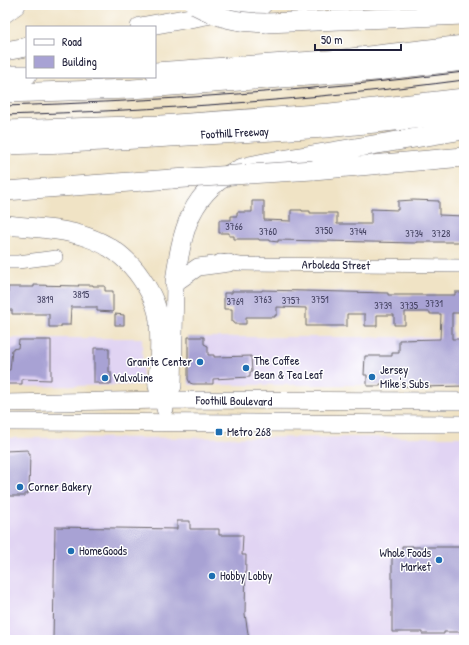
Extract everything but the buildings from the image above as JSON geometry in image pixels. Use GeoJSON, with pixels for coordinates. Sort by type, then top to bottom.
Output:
{"type":"FeatureCollection","features":[{"type":"Feature","properties":{"kind":"highway"},"geometry":{"type":"LineString","coordinates":[[5,13],[16,5]]}},
{"type":"Feature","properties":{"kind":"highway"},"geometry":{"type":"LineString","coordinates":[[195,5],[215,15],[240,22],[264,14]]}},
{"type":"Feature","properties":{"kind":"highway"},"geometry":{"type":"LineString","coordinates":[[150,26],[264,14],[464,15]]}},
{"type":"Feature","properties":{"kind":"highway"},"geometry":{"type":"LineString","coordinates":[[156,72],[342,59],[464,45]]}},
{"type":"Feature","properties":{"kind":"highway"},"geometry":{"type":"LineString","coordinates":[[5,50],[26,47]]}},
{"type":"Feature","properties":{"kind":"highway"},"geometry":{"type":"LineString","coordinates":[[5,93],[156,88],[376,71],[464,62]]}},
{"type":"Feature","properties":{"kind":"highway"},"geometry":{"type":"LineString","coordinates":[[5,75],[26,75]]}},
{"type":"Feature","properties":{"kind":"highway"},"geometry":{"type":"LineString","coordinates":[[5,130],[161,125],[330,113],[464,98]]}},
{"type":"Feature","properties":{"kind":"highway","name":"Foothill Freeway"},"geometry":{"type":"LineString","coordinates":[[5,145],[68,144],[326,128],[464,114]]}},
{"type":"Feature","properties":{"kind":"highway"},"geometry":{"type":"LineString","coordinates":[[175,283],[183,235],[190,215],[197,203],[211,186],[225,176],[243,168],[269,162],[464,130]]}},
{"type":"Feature","properties":{"kind":"highway"},"geometry":{"type":"LineString","coordinates":[[5,191],[313,170],[464,157]]}},
{"type":"Feature","properties":{"kind":"highway"},"geometry":{"type":"LineString","coordinates":[[5,225],[71,232],[98,240],[112,247],[137,272],[148,287],[156,305],[159,320],[160,343],[158,387],[164,400]]}},
{"type":"Feature","properties":{"kind":"main road"},"geometry":{"type":"LineString","coordinates":[[165,423],[164,400],[173,386],[175,283],[198,268],[229,263]]}},
{"type":"Feature","properties":{"kind":"main road","name":"Foothill Boulevard"},"geometry":{"type":"LineString","coordinates":[[5,403],[164,400],[464,402]]}},
{"type":"Feature","properties":{"kind":"main road"},"geometry":{"type":"LineString","coordinates":[[382,424],[391,414],[402,412],[434,413],[464,402]]}},
{"type":"Feature","properties":{"kind":"main road","name":"Foothill Boulevard"},"geometry":{"type":"LineString","coordinates":[[5,422],[464,424]]}},
{"type":"Feature","properties":{"kind":"street"},"geometry":{"type":"LineString","coordinates":[[5,262],[18,262],[56,257]]}},
{"type":"Feature","properties":{"kind":"street","name":"Arboleda Street"},"geometry":{"type":"LineString","coordinates":[[209,257],[229,263],[464,266]]}},
{"type":"Feature","properties":{"kind":"shaded area"},"geometry":{"type":"Polygon","coordinates":[[[188,337],[464,337],[464,385],[189,385],[188,337]]]}},
{"type":"Feature","properties":{"kind":"shaded area"},"geometry":{"type":"Polygon","coordinates":[[[5,338],[142,338],[143,385],[5,387],[5,338]]]}},
{"type":"Feature","properties":{"kind":"shaded area"},"geometry":{"type":"Polygon","coordinates":[[[464,437],[464,640],[5,640],[5,438],[464,437]]]}},
{"type":"Feature","properties":{"kind":"tram line"},"geometry":{"type":"LineString","coordinates":[[5,106],[177,98],[292,90],[464,72]]}},
{"type":"Feature","properties":{"kind":"tram line"},"geometry":{"type":"LineString","coordinates":[[5,115],[177,107],[292,99],[464,80]]}},
{"type":"Feature","properties":{"kind":"place","name":"Granite Center"},"geometry":{"type":"Point","coordinates":[200,362]}},
{"type":"Feature","properties":{"kind":"place","name":"The Coffee Bean & Tea Leaf"},"geometry":{"type":"Point","coordinates":[246,368]}},
{"type":"Feature","properties":{"kind":"place","name":"Jersey Mike's Subs"},"geometry":{"type":"Point","coordinates":[372,377]}},
{"type":"Feature","properties":{"kind":"place","name":"Valvoline"},"geometry":{"type":"Point","coordinates":[105,378]}},
{"type":"Feature","properties":{"kind":"place","name":"Metro 268"},"geometry":{"type":"Point","coordinates":[219,432]}},
{"type":"Feature","properties":{"kind":"place","name":"Corner Bakery"},"geometry":{"type":"Point","coordinates":[20,487]}},
{"type":"Feature","properties":{"kind":"place","name":"HomeGoods"},"geometry":{"type":"Point","coordinates":[71,551]}},
{"type":"Feature","properties":{"kind":"place","name":"Whole Foods Market"},"geometry":{"type":"Point","coordinates":[439,560]}},
{"type":"Feature","properties":{"kind":"place","name":"Hobby Lobby"},"geometry":{"type":"Point","coordinates":[212,576]}}]}
